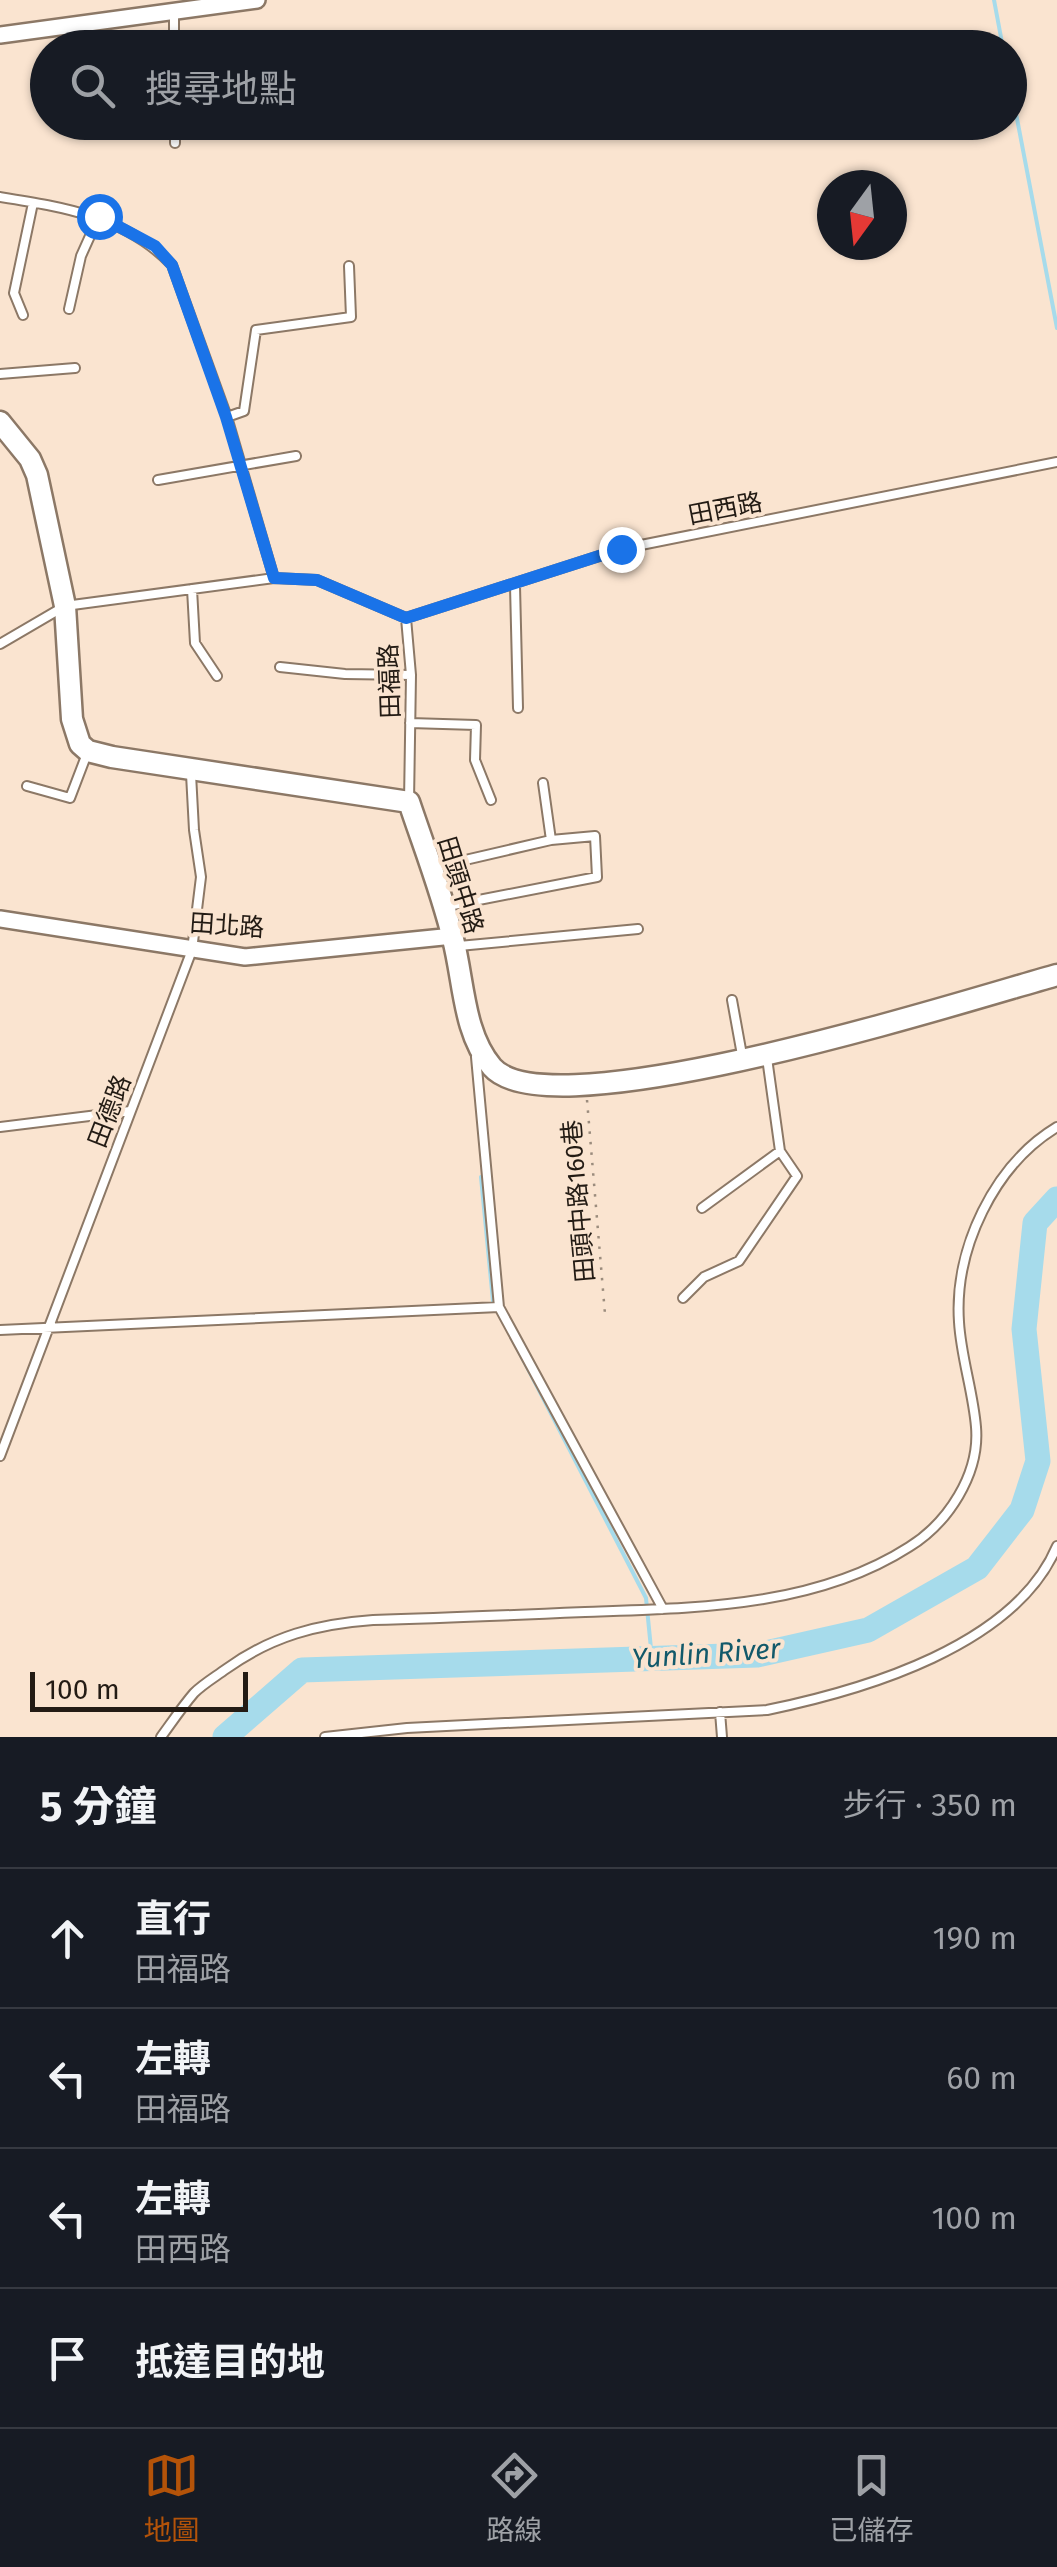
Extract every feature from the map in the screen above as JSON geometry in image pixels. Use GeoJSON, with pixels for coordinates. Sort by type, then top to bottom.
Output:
{"type":"FeatureCollection","features":[{"type":"Feature","properties":{"kind":"street"},"geometry":{"type":"LineString","coordinates":[[44,30],[257,0]]}},
{"type":"Feature","properties":{"kind":"street"},"geometry":{"type":"LineString","coordinates":[[0,36],[30,32]]}},
{"type":"Feature","properties":{"kind":"street"},"geometry":{"type":"LineString","coordinates":[[0,422],[30,459],[36,474],[65,606],[72,719],[80,744],[88,751],[409,802]]}},
{"type":"Feature","properties":{"kind":"street","name":"田頭中路"},"geometry":{"type":"LineString","coordinates":[[409,802],[454,941],[475,1044]]}},
{"type":"Feature","properties":{"kind":"street","name":"田北路"},"geometry":{"type":"LineString","coordinates":[[0,919],[245,956],[454,941]]}},
{"type":"Feature","properties":{"kind":"street"},"geometry":{"type":"LineString","coordinates":[[475,1044],[495,1072],[526,1086],[681,1074],[767,1055],[1057,974]]}},
{"type":"Feature","properties":{"kind":"lane"},"geometry":{"type":"LineString","coordinates":[[174,12],[174,30]]}},
{"type":"Feature","properties":{"kind":"lane"},"geometry":{"type":"LineString","coordinates":[[0,197],[99,216],[155,246],[172,265],[226,417],[274,578],[65,606],[0,644]]}},
{"type":"Feature","properties":{"kind":"lane"},"geometry":{"type":"LineString","coordinates":[[23,315],[14,293],[33,202]]}},
{"type":"Feature","properties":{"kind":"lane"},"geometry":{"type":"LineString","coordinates":[[69,310],[81,256],[99,216]]}},
{"type":"Feature","properties":{"kind":"lane"},"geometry":{"type":"LineString","coordinates":[[226,417],[244,410],[256,330],[350,318],[348,266]]}},
{"type":"Feature","properties":{"kind":"lane"},"geometry":{"type":"LineString","coordinates":[[0,374],[75,368]]}},
{"type":"Feature","properties":{"kind":"lane"},"geometry":{"type":"LineString","coordinates":[[158,480],[296,456]]}},
{"type":"Feature","properties":{"kind":"lane","name":"田西路"},"geometry":{"type":"LineString","coordinates":[[406,618],[621,549],[1057,462]]}},
{"type":"Feature","properties":{"kind":"lane","name":"田福路"},"geometry":{"type":"LineString","coordinates":[[274,578],[317,580],[406,618],[411,675],[409,802]]}},
{"type":"Feature","properties":{"kind":"lane"},"geometry":{"type":"LineString","coordinates":[[514,586],[518,708]]}},
{"type":"Feature","properties":{"kind":"lane"},"geometry":{"type":"LineString","coordinates":[[192,589],[195,643],[217,676]]}},
{"type":"Feature","properties":{"kind":"lane"},"geometry":{"type":"LineString","coordinates":[[280,667],[345,674],[411,675]]}},
{"type":"Feature","properties":{"kind":"lane"},"geometry":{"type":"LineString","coordinates":[[410,723],[476,725],[475,760],[491,800]]}},
{"type":"Feature","properties":{"kind":"lane"},"geometry":{"type":"LineString","coordinates":[[27,786],[70,798],[88,751]]}},
{"type":"Feature","properties":{"kind":"lane","name":"田德路"},"geometry":{"type":"LineString","coordinates":[[0,1456],[192,950],[201,877],[191,769]]}},
{"type":"Feature","properties":{"kind":"lane"},"geometry":{"type":"LineString","coordinates":[[543,784],[551,840]]}},
{"type":"Feature","properties":{"kind":"lane"},"geometry":{"type":"LineString","coordinates":[[430,868],[551,840],[594,836],[596,877],[443,907]]}},
{"type":"Feature","properties":{"kind":"lane"},"geometry":{"type":"LineString","coordinates":[[454,941],[638,929]]}},
{"type":"Feature","properties":{"kind":"lane"},"geometry":{"type":"LineString","coordinates":[[732,1000],[743,1060]]}},
{"type":"Feature","properties":{"kind":"lane"},"geometry":{"type":"LineString","coordinates":[[475,1044],[498,1307],[663,1609]]}},
{"type":"Feature","properties":{"kind":"lane"},"geometry":{"type":"LineString","coordinates":[[683,1298],[704,1277],[739,1261],[797,1176],[780,1150],[767,1055]]}},
{"type":"Feature","properties":{"kind":"lane"},"geometry":{"type":"LineString","coordinates":[[0,1127],[130,1111]]}},
{"type":"Feature","properties":{"kind":"lane"},"geometry":{"type":"LineString","coordinates":[[161,1737],[196,1690],[247,1654],[302,1630],[373,1620],[663,1609],[771,1598],[837,1579],[910,1548],[944,1519],[960,1496],[977,1430],[958,1320],[971,1241],[982,1210],[1001,1182],[1022,1156],[1057,1127]]}},
{"type":"Feature","properties":{"kind":"lane"},"geometry":{"type":"LineString","coordinates":[[702,1208],[780,1150]]}},
{"type":"Feature","properties":{"kind":"lane"},"geometry":{"type":"LineString","coordinates":[[0,1330],[498,1307]]}},
{"type":"Feature","properties":{"kind":"lane"},"geometry":{"type":"LineString","coordinates":[[324,1737],[391,1728],[767,1710],[819,1699],[916,1667],[949,1651],[1005,1612],[1031,1586],[1057,1546]]}},
{"type":"Feature","properties":{"kind":"lane"},"geometry":{"type":"LineString","coordinates":[[720,1712],[722,1737]]}},
{"type":"Feature","properties":{"kind":"path","name":"田頭中路160巷"},"geometry":{"type":"LineString","coordinates":[[586,1084],[605,1314]]}},
{"type":"Feature","properties":{"kind":"waterway"},"geometry":{"type":"LineString","coordinates":[[994,0],[1000,30]]}},
{"type":"Feature","properties":{"kind":"waterway"},"geometry":{"type":"LineString","coordinates":[[1021,140],[1057,328]]}},
{"type":"Feature","properties":{"kind":"waterway"},"geometry":{"type":"LineString","coordinates":[[481,1177],[493,1301],[646,1598],[652,1659]]}},
{"type":"Feature","properties":{"kind":"waterway","name":"Yunlin River"},"geometry":{"type":"LineString","coordinates":[[225,1737],[302,1670],[757,1655],[868,1630],[977,1568],[1022,1510],[1038,1461],[1024,1329],[1035,1223],[1057,1199]]}},
{"type":"Feature","properties":{"kind":"route"},"geometry":{"type":"LineString","coordinates":[[99,216],[155,246],[172,265],[226,417],[274,578],[317,580],[406,618],[621,549]]}}]}
